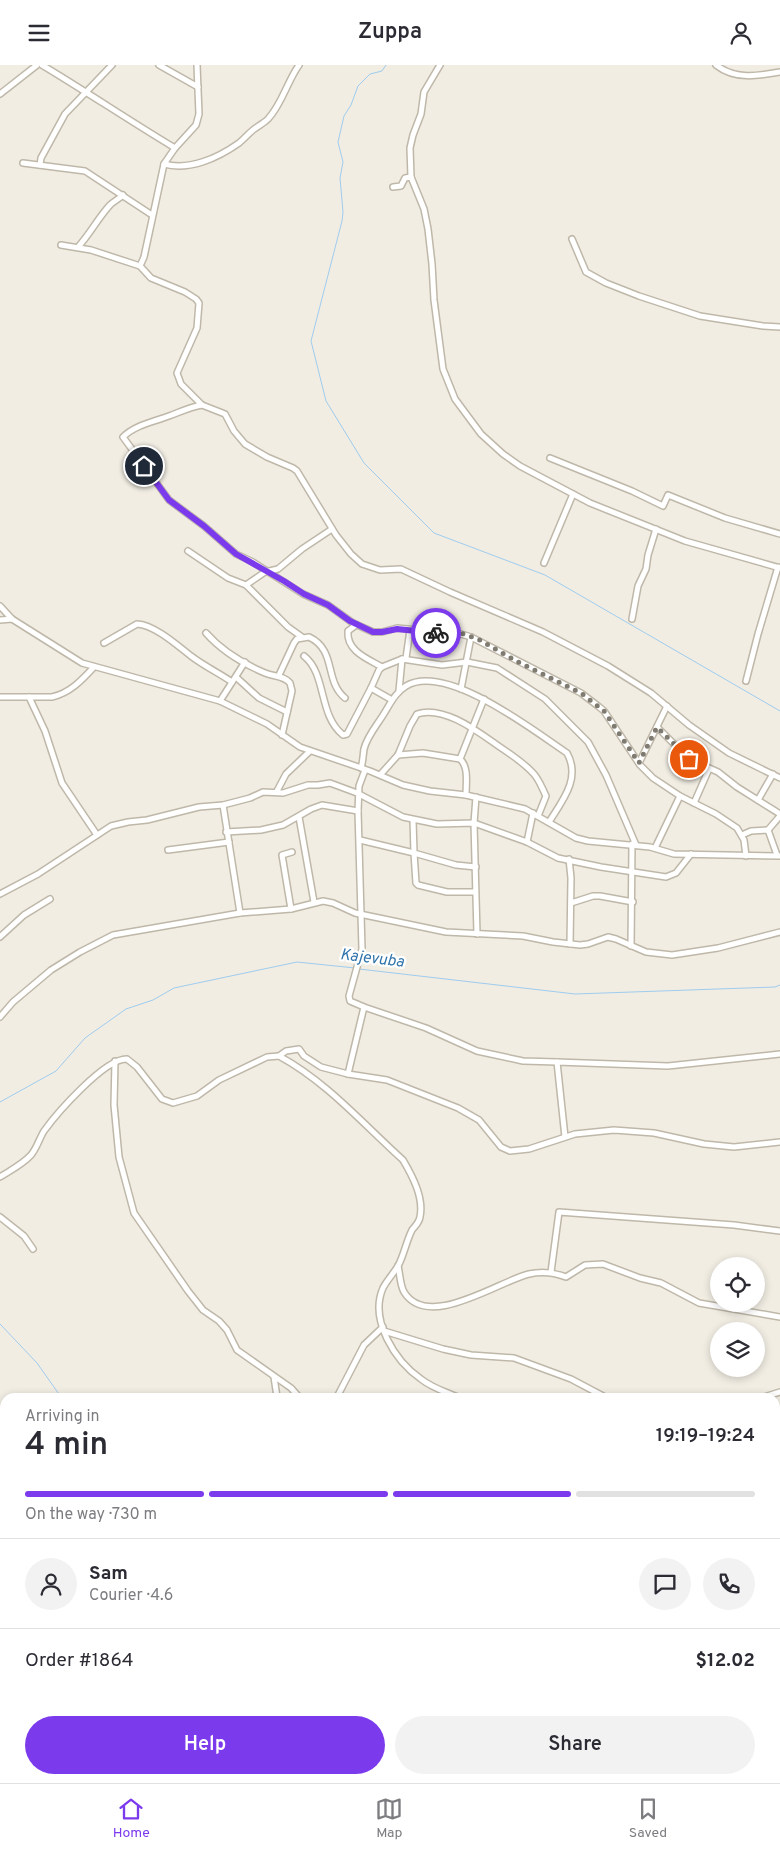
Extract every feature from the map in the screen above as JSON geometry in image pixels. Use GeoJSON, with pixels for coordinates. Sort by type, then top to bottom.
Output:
{"type":"FeatureCollection","features":[{"type":"Feature","properties":{"kind":"street"},"geometry":{"type":"LineString","coordinates":[[0,94],[37,65]]}},
{"type":"Feature","properties":{"kind":"street"},"geometry":{"type":"LineString","coordinates":[[42,65],[175,148]]}},
{"type":"Feature","properties":{"kind":"street"},"geometry":{"type":"LineString","coordinates":[[40,165],[41,158],[65,113],[112,65]]}},
{"type":"Feature","properties":{"kind":"street"},"geometry":{"type":"LineString","coordinates":[[159,65],[198,87]]}},
{"type":"Feature","properties":{"kind":"street"},"geometry":{"type":"LineString","coordinates":[[140,266],[144,257],[164,164],[175,148],[196,125],[199,114],[197,65]]}},
{"type":"Feature","properties":{"kind":"street"},"geometry":{"type":"LineString","coordinates":[[164,164],[186,166],[211,159],[241,142],[251,131],[269,118],[279,103],[298,65]]}},
{"type":"Feature","properties":{"kind":"street"},"geometry":{"type":"LineString","coordinates":[[440,65],[424,92],[421,114],[412,135],[410,158],[411,177],[424,209],[428,229],[440,350],[443,369],[450,391],[475,427],[503,453],[520,466],[573,495],[656,529],[720,552],[779,567],[758,634],[746,681]]}},
{"type":"Feature","properties":{"kind":"street"},"geometry":{"type":"LineString","coordinates":[[716,65],[725,72],[738,75],[749,76],[780,72]]}},
{"type":"Feature","properties":{"kind":"street"},"geometry":{"type":"LineString","coordinates":[[23,163],[85,171],[152,215]]}},
{"type":"Feature","properties":{"kind":"street"},"geometry":{"type":"LineString","coordinates":[[393,187],[401,186],[405,178],[411,177]]}},
{"type":"Feature","properties":{"kind":"street"},"geometry":{"type":"LineString","coordinates":[[78,247],[112,202],[123,195]]}},
{"type":"Feature","properties":{"kind":"street"},"geometry":{"type":"LineString","coordinates":[[572,239],[586,272],[606,283],[700,316],[780,327]]}},
{"type":"Feature","properties":{"kind":"street"},"geometry":{"type":"LineString","coordinates":[[61,245],[78,247],[140,266],[151,278],[184,292],[198,301],[198,329],[177,374],[181,384],[202,405],[225,414],[238,436],[250,447],[295,469],[332,529],[351,554],[362,564],[380,570],[401,569],[543,632],[608,666],[651,693],[689,725],[729,753],[780,778]]}},
{"type":"Feature","properties":{"kind":"street"},"geometry":{"type":"LineString","coordinates":[[202,405],[191,407],[150,422],[136,428],[123,437],[169,500],[204,526],[236,554],[304,594],[328,605],[356,625],[373,632],[397,629],[461,633],[574,689],[604,711],[639,763],[653,778],[680,796],[732,823],[742,835],[746,847],[746,856]]}},
{"type":"Feature","properties":{"kind":"street"},"geometry":{"type":"LineString","coordinates":[[550,459],[597,479],[632,491],[663,506],[668,495],[726,518],[780,534]]}},
{"type":"Feature","properties":{"kind":"street"},"geometry":{"type":"LineString","coordinates":[[544,563],[573,495]]}},
{"type":"Feature","properties":{"kind":"street"},"geometry":{"type":"LineString","coordinates":[[246,585],[265,572],[278,569],[302,549],[332,529]]}},
{"type":"Feature","properties":{"kind":"street"},"geometry":{"type":"LineString","coordinates":[[632,619],[638,587],[646,569],[656,529]]}},
{"type":"Feature","properties":{"kind":"street"},"geometry":{"type":"LineString","coordinates":[[188,551],[228,577],[246,585],[288,627],[302,637]]}},
{"type":"Feature","properties":{"kind":"street"},"geometry":{"type":"LineString","coordinates":[[0,606],[12,619],[82,663],[220,701],[267,724],[295,745],[310,751],[380,775],[392,781],[418,788],[466,795],[513,806],[535,814],[581,839],[634,844],[668,853],[746,856],[779,855],[768,830]]}},
{"type":"Feature","properties":{"kind":"street"},"geometry":{"type":"LineString","coordinates":[[0,620],[12,619]]}},
{"type":"Feature","properties":{"kind":"street"},"geometry":{"type":"LineString","coordinates":[[104,643],[137,624],[144,625],[170,639],[191,656],[234,679],[259,698],[287,712]]}},
{"type":"Feature","properties":{"kind":"street"},"geometry":{"type":"LineString","coordinates":[[356,625],[348,631],[349,643],[362,655],[382,667]]}},
{"type":"Feature","properties":{"kind":"street"},"geometry":{"type":"LineString","coordinates":[[399,691],[410,630]]}},
{"type":"Feature","properties":{"kind":"street"},"geometry":{"type":"LineString","coordinates":[[206,633],[223,649],[264,673],[279,675],[288,680],[292,686],[282,735]]}},
{"type":"Feature","properties":{"kind":"street"},"geometry":{"type":"LineString","coordinates":[[279,675],[297,639],[309,637],[322,644],[336,686],[345,698]]}},
{"type":"Feature","properties":{"kind":"street"},"geometry":{"type":"LineString","coordinates":[[461,689],[471,637]]}},
{"type":"Feature","properties":{"kind":"street"},"geometry":{"type":"LineString","coordinates":[[304,656],[310,660],[315,671],[330,719],[336,730],[346,736],[379,670],[382,667],[404,659],[434,664],[466,662],[497,669],[545,699],[576,728],[593,749],[634,844],[631,946]]}},
{"type":"Feature","properties":{"kind":"street"},"geometry":{"type":"LineString","coordinates":[[220,701],[245,662]]}},
{"type":"Feature","properties":{"kind":"street"},"geometry":{"type":"LineString","coordinates":[[0,697],[52,697],[60,695],[80,682],[94,667]]}},
{"type":"Feature","properties":{"kind":"street"},"geometry":{"type":"LineString","coordinates":[[549,822],[571,783],[574,770],[567,753],[484,699],[461,689],[445,684],[419,681],[407,685],[399,691],[364,748],[358,811],[362,949],[349,996],[350,1001],[426,1028],[477,1051],[523,1061],[668,1066],[780,1054]]}},
{"type":"Feature","properties":{"kind":"street"},"geometry":{"type":"LineString","coordinates":[[371,688],[392,700]]}},
{"type":"Feature","properties":{"kind":"street"},"geometry":{"type":"LineString","coordinates":[[30,697],[45,731],[62,783],[98,835]]}},
{"type":"Feature","properties":{"kind":"street"},"geometry":{"type":"LineString","coordinates":[[460,759],[484,699]]}},
{"type":"Feature","properties":{"kind":"street"},"geometry":{"type":"LineString","coordinates":[[639,763],[667,706]]}},
{"type":"Feature","properties":{"kind":"street"},"geometry":{"type":"LineString","coordinates":[[380,775],[398,755],[414,717],[421,713],[452,717],[523,762],[539,780],[546,796],[535,814],[526,842]]}},
{"type":"Feature","properties":{"kind":"street"},"geometry":{"type":"LineString","coordinates":[[657,727],[689,759],[718,772],[780,815],[768,830],[751,831],[742,835]]}},
{"type":"Feature","properties":{"kind":"street"},"geometry":{"type":"LineString","coordinates":[[276,791],[286,774],[310,751]]}},
{"type":"Feature","properties":{"kind":"street"},"geometry":{"type":"LineString","coordinates":[[398,755],[423,753],[460,759],[464,762],[466,771],[466,795]]}},
{"type":"Feature","properties":{"kind":"street"},"geometry":{"type":"LineString","coordinates":[[694,803],[709,769]]}},
{"type":"Feature","properties":{"kind":"street"},"geometry":{"type":"LineString","coordinates":[[758,800],[773,774]]}},
{"type":"Feature","properties":{"kind":"street"},"geometry":{"type":"LineString","coordinates":[[0,894],[38,874],[111,826],[147,820],[199,807],[223,805],[250,798],[263,792],[290,792],[308,785],[330,783],[359,795],[399,816],[437,824],[474,823],[526,842],[558,858],[632,873],[662,877],[670,876],[676,873],[691,854]]}},
{"type":"Feature","properties":{"kind":"street"},"geometry":{"type":"LineString","coordinates":[[654,848],[662,836],[680,796]]}},
{"type":"Feature","properties":{"kind":"street"},"geometry":{"type":"LineString","coordinates":[[476,797],[474,823],[477,934]]}},
{"type":"Feature","properties":{"kind":"street"},"geometry":{"type":"LineString","coordinates":[[223,805],[240,913]]}},
{"type":"Feature","properties":{"kind":"street"},"geometry":{"type":"LineString","coordinates":[[226,832],[284,825],[311,809],[322,805],[358,811]]}},
{"type":"Feature","properties":{"kind":"street"},"geometry":{"type":"LineString","coordinates":[[299,817],[314,902]]}},
{"type":"Feature","properties":{"kind":"street"},"geometry":{"type":"LineString","coordinates":[[413,820],[417,884],[447,892],[475,892]]}},
{"type":"Feature","properties":{"kind":"street"},"geometry":{"type":"LineString","coordinates":[[360,840],[456,865],[476,867]]}},
{"type":"Feature","properties":{"kind":"street"},"geometry":{"type":"LineString","coordinates":[[168,849],[229,842]]}},
{"type":"Feature","properties":{"kind":"street"},"geometry":{"type":"LineString","coordinates":[[291,909],[282,855],[292,852]]}},
{"type":"Feature","properties":{"kind":"street"},"geometry":{"type":"LineString","coordinates":[[570,859],[570,945]]}},
{"type":"Feature","properties":{"kind":"street"},"geometry":{"type":"LineString","coordinates":[[571,903],[593,896],[633,902]]}},
{"type":"Feature","properties":{"kind":"street"},"geometry":{"type":"LineString","coordinates":[[0,937],[24,915],[50,899]]}},
{"type":"Feature","properties":{"kind":"street"},"geometry":{"type":"LineString","coordinates":[[0,1017],[13,1002],[51,970],[112,935],[240,913],[291,909],[314,902],[328,901],[361,914],[446,932],[522,936],[570,945],[588,944],[608,937],[646,952],[672,955],[718,948],[780,932]]}},
{"type":"Feature","properties":{"kind":"street"},"geometry":{"type":"LineString","coordinates":[[348,1074],[364,1007]]}},
{"type":"Feature","properties":{"kind":"street"},"geometry":{"type":"LineString","coordinates":[[0,1177],[34,1153],[44,1132],[84,1086],[115,1061],[127,1059],[137,1067],[162,1099],[172,1103],[197,1096],[219,1080],[267,1057],[299,1049],[304,1056],[321,1067],[348,1074],[387,1080],[458,1108],[480,1120],[501,1147],[506,1150],[529,1149],[565,1137],[585,1133],[625,1130],[654,1133],[734,1147],[780,1142]]}},
{"type":"Feature","properties":{"kind":"street"},"geometry":{"type":"LineString","coordinates":[[280,1055],[318,1081],[403,1160],[406,1166],[420,1197],[420,1217],[398,1266],[383,1287],[379,1299],[379,1311],[383,1329],[392,1349],[415,1375],[432,1387],[448,1393]]}},
{"type":"Feature","properties":{"kind":"street"},"geometry":{"type":"LineString","coordinates":[[115,1061],[114,1105],[119,1157],[134,1213],[203,1310],[219,1321],[227,1330],[237,1350],[295,1393]]}},
{"type":"Feature","properties":{"kind":"street"},"geometry":{"type":"LineString","coordinates":[[557,1062],[565,1137]]}},
{"type":"Feature","properties":{"kind":"street"},"geometry":{"type":"LineString","coordinates":[[551,1272],[559,1212],[734,1225],[780,1231]]}},
{"type":"Feature","properties":{"kind":"street"},"geometry":{"type":"LineString","coordinates":[[0,1217],[24,1236],[33,1249]]}},
{"type":"Feature","properties":{"kind":"street"},"geometry":{"type":"LineString","coordinates":[[398,1266],[402,1285],[408,1296],[416,1302],[434,1307],[459,1302],[519,1277],[551,1272],[566,1277],[585,1265],[603,1264],[640,1278],[661,1283],[699,1303],[780,1317]]}},
{"type":"Feature","properties":{"kind":"street"},"geometry":{"type":"LineString","coordinates":[[339,1393],[364,1345],[383,1329]]}},
{"type":"Feature","properties":{"kind":"street"},"geometry":{"type":"LineString","coordinates":[[383,1329],[443,1349],[471,1355],[514,1358],[571,1379],[597,1393]]}},
{"type":"Feature","properties":{"kind":"street"},"geometry":{"type":"LineString","coordinates":[[274,1377],[276,1393]]}},
{"type":"Feature","properties":{"kind":"waterway"},"geometry":{"type":"LineString","coordinates":[[386,65],[382,71],[370,74],[358,86],[351,105],[344,116],[338,142],[343,162],[340,178],[342,221],[311,341],[326,401],[364,463],[434,533],[545,575],[780,711]]}},
{"type":"Feature","properties":{"kind":"waterway","name":"Kajevuba"},"geometry":{"type":"LineString","coordinates":[[0,1102],[56,1071],[85,1038],[126,1009],[153,1000],[174,988],[297,962],[355,968]]}},
{"type":"Feature","properties":{"kind":"waterway","name":"Kajevuba"},"geometry":{"type":"LineString","coordinates":[[359,969],[575,994],[775,987],[780,985]]}},
{"type":"Feature","properties":{"kind":"waterway"},"geometry":{"type":"LineString","coordinates":[[0,1324],[37,1363],[58,1393]]}},
{"type":"Feature","properties":{"kind":"way so far"},"geometry":{"type":"LineString","coordinates":[[436,633],[461,633],[478,639],[518,662],[581,693],[604,711],[639,763],[657,727],[689,759]]}},
{"type":"Feature","properties":{"kind":"route"},"geometry":{"type":"LineString","coordinates":[[144,466],[164,496],[214,534],[236,554],[253,562],[300,592],[328,605],[350,621],[373,632],[397,629],[436,633]]}}]}
